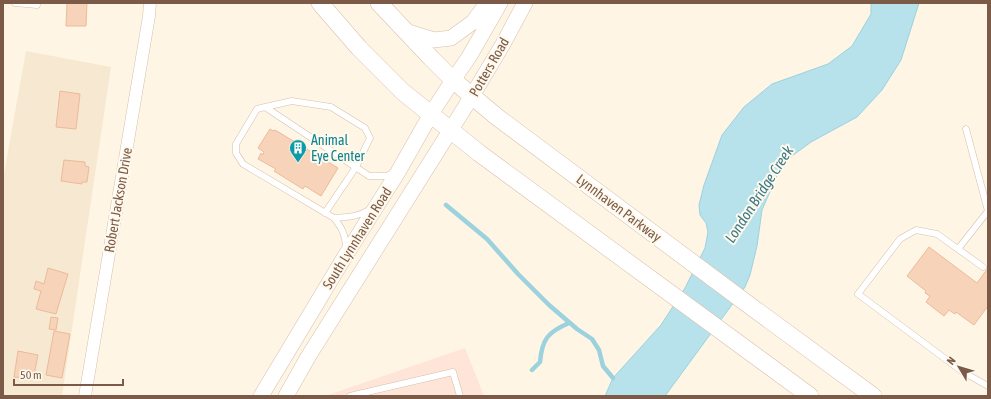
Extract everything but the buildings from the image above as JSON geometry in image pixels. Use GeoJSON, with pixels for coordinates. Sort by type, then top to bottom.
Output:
{"type":"FeatureCollection","features":[{"type":"Feature","properties":{"kind":"main road"},"geometry":{"type":"LineString","coordinates":[[320,3],[359,48],[403,92],[479,153],[810,396]]}},
{"type":"Feature","properties":{"kind":"main road","name":"Lynnhaven Parkway"},"geometry":{"type":"LineString","coordinates":[[379,3],[453,80],[497,117],[873,396]]}},
{"type":"Feature","properties":{"kind":"street","name":"Robert Jackson Drive"},"geometry":{"type":"LineString","coordinates":[[85,396],[150,3]]}},
{"type":"Feature","properties":{"kind":"street"},"geometry":{"type":"LineString","coordinates":[[405,31],[434,40],[451,38],[473,22],[487,3]]}},
{"type":"Feature","properties":{"kind":"street","name":"Potters Road"},"geometry":{"type":"LineString","coordinates":[[453,80],[500,3]]}},
{"type":"Feature","properties":{"kind":"street","name":"Potters Road"},"geometry":{"type":"LineString","coordinates":[[451,130],[503,44],[525,3]]}},
{"type":"Feature","properties":{"kind":"street","name":"South Lynnhaven Road"},"geometry":{"type":"LineString","coordinates":[[261,396],[453,80]]}},
{"type":"Feature","properties":{"kind":"street","name":"South Lynnhaven Road"},"geometry":{"type":"LineString","coordinates":[[286,396],[308,357],[451,130]]}},
{"type":"Feature","properties":{"kind":"lane"},"geometry":{"type":"LineString","coordinates":[[15,3],[37,6],[37,3]]}},
{"type":"Feature","properties":{"kind":"lane"},"geometry":{"type":"LineString","coordinates":[[325,213],[356,167],[370,138],[365,128],[331,107],[292,101],[257,108],[236,144],[236,153],[242,164],[325,213],[334,218],[346,238],[347,253]]}},
{"type":"Feature","properties":{"kind":"lane"},"geometry":{"type":"LineString","coordinates":[[265,107],[369,176],[386,176],[398,172]]}},
{"type":"Feature","properties":{"kind":"lane"},"geometry":{"type":"LineString","coordinates":[[958,249],[988,211],[966,129]]}},
{"type":"Feature","properties":{"kind":"lane"},"geometry":{"type":"LineString","coordinates":[[334,218],[362,215],[378,204]]}},
{"type":"Feature","properties":{"kind":"lane"},"geometry":{"type":"LineString","coordinates":[[983,267],[938,234],[916,230],[900,239],[858,294],[963,372],[988,386]]}},
{"type":"Feature","properties":{"kind":"lane"},"geometry":{"type":"LineString","coordinates":[[350,396],[453,372],[460,396]]}},
{"type":"Feature","properties":{"kind":"shaded area"},"geometry":{"type":"Polygon","coordinates":[[[26,51],[111,67],[62,396],[3,396],[3,179],[26,51]]]}},
{"type":"Feature","properties":{"kind":"shaded area"},"geometry":{"type":"Polygon","coordinates":[[[465,348],[484,396],[325,396],[465,348]]]}},
{"type":"Feature","properties":{"kind":"water","name":"London Bridge Creek"},"geometry":{"type":"Polygon","coordinates":[[[871,3],[919,3],[901,60],[882,90],[857,117],[811,142],[792,156],[779,171],[762,210],[757,246],[750,275],[745,287],[665,396],[605,396],[613,378],[661,325],[685,288],[705,248],[708,232],[706,223],[700,215],[699,205],[704,185],[722,135],[744,107],[772,84],[828,64],[852,46],[871,14],[871,3]]]}},
{"type":"Feature","properties":{"kind":"waterway"},"geometry":{"type":"LineString","coordinates":[[446,205],[487,239],[518,274],[549,305],[577,329],[592,339],[599,350],[603,366],[613,378]]}},
{"type":"Feature","properties":{"kind":"waterway"},"geometry":{"type":"LineString","coordinates":[[532,370],[540,362],[542,347],[547,337],[551,333],[569,323]]}},
{"type":"Feature","properties":{"kind":"place","name":"Animal Eye Center"},"geometry":{"type":"Point","coordinates":[298,163]}}]}
